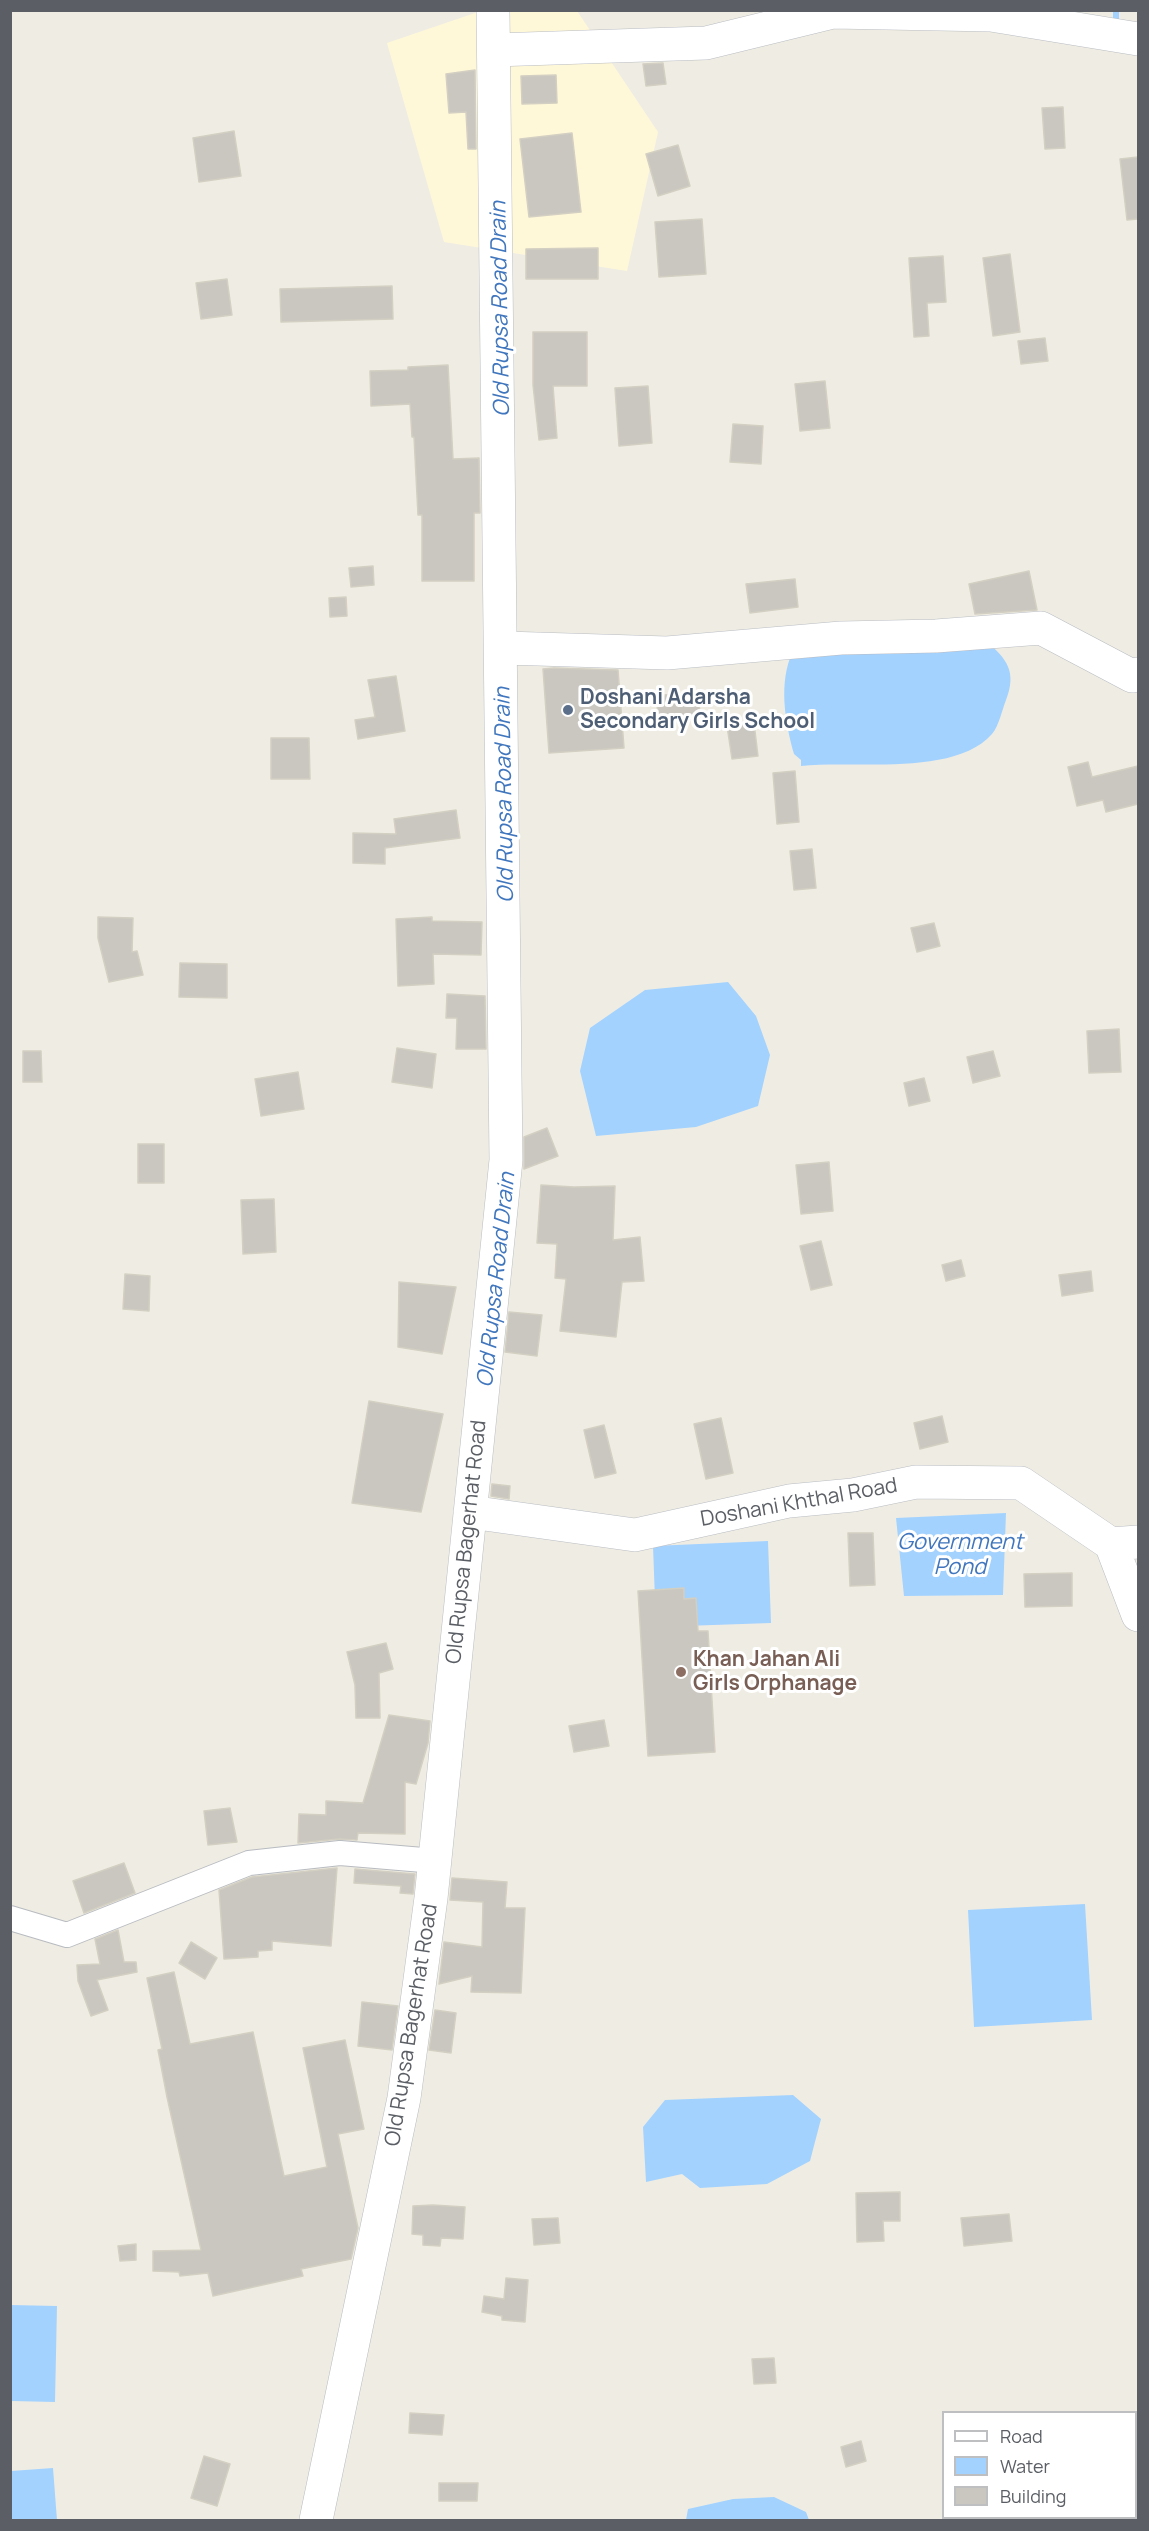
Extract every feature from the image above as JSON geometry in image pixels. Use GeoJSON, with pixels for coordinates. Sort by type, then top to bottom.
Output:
{"type":"FeatureCollection","features":[{"type":"Feature","properties":{"kind":"street","name":"Old Rupsa Bagerhat Road"},"geometry":{"type":"LineString","coordinates":[[316,2520],[404,2098],[435,1862],[506,1160],[493,10]]}},
{"type":"Feature","properties":{"kind":"street"},"geometry":{"type":"LineString","coordinates":[[494,50],[706,43],[832,12],[991,15],[1121,28]]}},
{"type":"Feature","properties":{"kind":"street"},"geometry":{"type":"LineString","coordinates":[[505,648],[667,653],[841,638],[936,636],[1041,628],[1132,676],[1138,674]]}},
{"type":"Feature","properties":{"kind":"street","name":"Doshani Khthal Road"},"geometry":{"type":"LineString","coordinates":[[470,1512],[635,1534],[789,1501],[853,1495],[916,1482],[1021,1482],[1125,1543],[1138,1616]]}},
{"type":"Feature","properties":{"kind":"street"},"geometry":{"type":"LineString","coordinates":[[10,1918],[67,1935],[249,1863],[340,1853],[435,1862]]}},
{"type":"Feature","properties":{"kind":"shaded area"},"geometry":{"type":"Polygon","coordinates":[[[481,11],[577,11],[658,132],[627,271],[444,242],[387,43],[481,11]]]}},
{"type":"Feature","properties":{"kind":"water"},"geometry":{"type":"Polygon","coordinates":[[[987,642],[1005,660],[1010,682],[997,727],[992,734],[975,747],[954,756],[902,764],[801,766],[801,760],[794,754],[784,702],[788,663],[793,651],[987,642]]]}},
{"type":"Feature","properties":{"kind":"water"},"geometry":{"type":"Polygon","coordinates":[[[728,982],[756,1016],[770,1055],[758,1106],[696,1127],[596,1136],[580,1071],[590,1028],[645,990],[728,982]]]}},
{"type":"Feature","properties":{"kind":"water","name":"Government Pond"},"geometry":{"type":"Polygon","coordinates":[[[1006,1513],[1003,1595],[904,1596],[896,1518],[1006,1513]]]}},
{"type":"Feature","properties":{"kind":"water"},"geometry":{"type":"Polygon","coordinates":[[[768,1541],[771,1623],[656,1627],[653,1546],[768,1541]]]}},
{"type":"Feature","properties":{"kind":"water"},"geometry":{"type":"Polygon","coordinates":[[[1085,1904],[1092,2020],[974,2027],[968,1910],[1085,1904]]]}},
{"type":"Feature","properties":{"kind":"water"},"geometry":{"type":"Polygon","coordinates":[[[793,2095],[821,2119],[810,2161],[767,2184],[700,2188],[682,2174],[646,2182],[643,2127],[665,2100],[793,2095]]]}},
{"type":"Feature","properties":{"kind":"water"},"geometry":{"type":"Polygon","coordinates":[[[11,2305],[57,2306],[55,2402],[11,2401],[11,2305]]]}},
{"type":"Feature","properties":{"kind":"water"},"geometry":{"type":"Polygon","coordinates":[[[53,2468],[57,2520],[11,2520],[11,2471],[53,2468]]]}},
{"type":"Feature","properties":{"kind":"water"},"geometry":{"type":"Polygon","coordinates":[[[774,2497],[806,2512],[809,2520],[686,2520],[688,2509],[733,2499],[774,2497]]]}},
{"type":"Feature","properties":{"kind":"building"},"geometry":{"type":"Polygon","coordinates":[[[663,63],[666,84],[646,86],[643,64],[663,63]]]}},
{"type":"Feature","properties":{"kind":"building"},"geometry":{"type":"Polygon","coordinates":[[[475,70],[476,149],[468,149],[466,112],[449,113],[446,74],[475,70]]]}},
{"type":"Feature","properties":{"kind":"building"},"geometry":{"type":"Polygon","coordinates":[[[556,75],[557,103],[522,104],[521,76],[556,75]]]}},
{"type":"Feature","properties":{"kind":"building"},"geometry":{"type":"Polygon","coordinates":[[[1063,107],[1065,148],[1045,149],[1042,108],[1063,107]]]}},
{"type":"Feature","properties":{"kind":"building"},"geometry":{"type":"Polygon","coordinates":[[[234,131],[241,176],[199,182],[193,138],[234,131]]]}},
{"type":"Feature","properties":{"kind":"building"},"geometry":{"type":"Polygon","coordinates":[[[572,133],[581,212],[529,217],[520,139],[572,133]]]}},
{"type":"Feature","properties":{"kind":"building"},"geometry":{"type":"Polygon","coordinates":[[[678,145],[690,186],[658,196],[646,154],[678,145]]]}},
{"type":"Feature","properties":{"kind":"building"},"geometry":{"type":"Polygon","coordinates":[[[1138,157],[1138,219],[1127,220],[1120,159],[1138,157]]]}},
{"type":"Feature","properties":{"kind":"building"},"geometry":{"type":"Polygon","coordinates":[[[702,219],[706,274],[659,277],[655,222],[702,219]]]}},
{"type":"Feature","properties":{"kind":"building"},"geometry":{"type":"Polygon","coordinates":[[[598,248],[598,279],[526,279],[526,249],[598,248]]]}},
{"type":"Feature","properties":{"kind":"building"},"geometry":{"type":"Polygon","coordinates":[[[1010,254],[1020,332],[993,336],[983,258],[1010,254]]]}},
{"type":"Feature","properties":{"kind":"building"},"geometry":{"type":"Polygon","coordinates":[[[943,256],[946,302],[927,303],[929,336],[914,337],[909,258],[943,256]]]}},
{"type":"Feature","properties":{"kind":"building"},"geometry":{"type":"Polygon","coordinates":[[[227,279],[232,315],[201,319],[196,283],[227,279]]]}},
{"type":"Feature","properties":{"kind":"building"},"geometry":{"type":"Polygon","coordinates":[[[392,286],[393,319],[281,322],[280,289],[392,286]]]}},
{"type":"Feature","properties":{"kind":"building"},"geometry":{"type":"Polygon","coordinates":[[[533,332],[587,332],[587,386],[553,386],[557,438],[539,440],[533,385],[533,332]]]}},
{"type":"Feature","properties":{"kind":"building"},"geometry":{"type":"Polygon","coordinates":[[[1045,338],[1048,361],[1021,364],[1018,341],[1045,338]]]}},
{"type":"Feature","properties":{"kind":"building"},"geometry":{"type":"Polygon","coordinates":[[[448,365],[453,459],[479,458],[480,513],[474,513],[474,581],[422,581],[422,515],[418,515],[410,404],[371,406],[370,371],[408,370],[408,367],[448,365]]]}},
{"type":"Feature","properties":{"kind":"building"},"geometry":{"type":"Polygon","coordinates":[[[825,381],[830,428],[800,431],[795,384],[825,381]]]}},
{"type":"Feature","properties":{"kind":"building"},"geometry":{"type":"Polygon","coordinates":[[[648,386],[652,443],[619,446],[615,388],[648,386]]]}},
{"type":"Feature","properties":{"kind":"building"},"geometry":{"type":"Polygon","coordinates":[[[733,424],[763,426],[761,464],[730,462],[733,424]]]}},
{"type":"Feature","properties":{"kind":"building"},"geometry":{"type":"Polygon","coordinates":[[[373,566],[374,585],[351,587],[349,568],[373,566]]]}},
{"type":"Feature","properties":{"kind":"building"},"geometry":{"type":"Polygon","coordinates":[[[1029,571],[1037,610],[975,614],[969,584],[1029,571]]]}},
{"type":"Feature","properties":{"kind":"building"},"geometry":{"type":"Polygon","coordinates":[[[795,579],[798,607],[750,613],[746,584],[795,579]]]}},
{"type":"Feature","properties":{"kind":"building"},"geometry":{"type":"Polygon","coordinates":[[[346,597],[347,616],[330,617],[329,598],[346,597]]]}},
{"type":"Feature","properties":{"kind":"building"},"geometry":{"type":"Polygon","coordinates":[[[543,669],[618,670],[624,748],[549,753],[543,669]]]}},
{"type":"Feature","properties":{"kind":"building"},"geometry":{"type":"Polygon","coordinates":[[[396,676],[405,731],[358,739],[355,720],[375,717],[368,680],[396,676]]]}},
{"type":"Feature","properties":{"kind":"building"},"geometry":{"type":"Polygon","coordinates":[[[697,691],[701,718],[659,723],[656,696],[697,691]]]}},
{"type":"Feature","properties":{"kind":"building"},"geometry":{"type":"Polygon","coordinates":[[[754,723],[758,756],[732,759],[727,726],[754,723]]]}},
{"type":"Feature","properties":{"kind":"building"},"geometry":{"type":"Polygon","coordinates":[[[271,738],[309,738],[310,779],[271,779],[271,738]]]}},
{"type":"Feature","properties":{"kind":"building"},"geometry":{"type":"Polygon","coordinates":[[[1088,762],[1092,777],[1138,766],[1138,804],[1106,812],[1103,800],[1077,806],[1068,767],[1088,762]]]}},
{"type":"Feature","properties":{"kind":"building"},"geometry":{"type":"Polygon","coordinates":[[[795,771],[799,822],[777,824],[773,773],[795,771]]]}},
{"type":"Feature","properties":{"kind":"building"},"geometry":{"type":"Polygon","coordinates":[[[456,810],[460,838],[385,848],[385,864],[353,863],[353,833],[396,834],[394,819],[456,810]]]}},
{"type":"Feature","properties":{"kind":"building"},"geometry":{"type":"Polygon","coordinates":[[[812,849],[816,888],[794,890],[790,851],[812,849]]]}},
{"type":"Feature","properties":{"kind":"building"},"geometry":{"type":"Polygon","coordinates":[[[98,917],[133,918],[132,952],[137,951],[143,975],[109,982],[98,938],[98,917]]]}},
{"type":"Feature","properties":{"kind":"building"},"geometry":{"type":"Polygon","coordinates":[[[432,917],[432,921],[482,922],[481,955],[433,954],[434,984],[398,986],[396,919],[432,917]]]}},
{"type":"Feature","properties":{"kind":"building"},"geometry":{"type":"Polygon","coordinates":[[[934,923],[940,946],[917,952],[911,928],[934,923]]]}},
{"type":"Feature","properties":{"kind":"building"},"geometry":{"type":"Polygon","coordinates":[[[180,963],[227,964],[227,998],[179,997],[180,963]]]}},
{"type":"Feature","properties":{"kind":"building"},"geometry":{"type":"Polygon","coordinates":[[[447,994],[485,996],[486,1049],[456,1049],[457,1018],[446,1018],[447,994]]]}},
{"type":"Feature","properties":{"kind":"building"},"geometry":{"type":"Polygon","coordinates":[[[1119,1029],[1121,1072],[1089,1073],[1087,1031],[1119,1029]]]}},
{"type":"Feature","properties":{"kind":"building"},"geometry":{"type":"Polygon","coordinates":[[[397,1048],[436,1054],[432,1088],[392,1082],[397,1048]]]}},
{"type":"Feature","properties":{"kind":"building"},"geometry":{"type":"Polygon","coordinates":[[[23,1051],[41,1051],[42,1082],[23,1082],[23,1051]]]}},
{"type":"Feature","properties":{"kind":"building"},"geometry":{"type":"Polygon","coordinates":[[[993,1051],[1000,1076],[973,1083],[967,1057],[993,1051]]]}},
{"type":"Feature","properties":{"kind":"building"},"geometry":{"type":"Polygon","coordinates":[[[298,1072],[304,1109],[261,1116],[255,1079],[298,1072]]]}},
{"type":"Feature","properties":{"kind":"building"},"geometry":{"type":"Polygon","coordinates":[[[924,1078],[930,1101],[909,1106],[904,1083],[924,1078]]]}},
{"type":"Feature","properties":{"kind":"building"},"geometry":{"type":"Polygon","coordinates":[[[547,1128],[558,1156],[524,1169],[524,1137],[547,1128]]]}},
{"type":"Feature","properties":{"kind":"building"},"geometry":{"type":"Polygon","coordinates":[[[138,1144],[164,1144],[164,1183],[138,1183],[138,1144]]]}},
{"type":"Feature","properties":{"kind":"building"},"geometry":{"type":"Polygon","coordinates":[[[829,1162],[833,1211],[801,1214],[796,1165],[829,1162]]]}},
{"type":"Feature","properties":{"kind":"building"},"geometry":{"type":"Polygon","coordinates":[[[541,1185],[615,1186],[613,1240],[640,1237],[644,1281],[622,1282],[616,1337],[560,1331],[566,1279],[555,1278],[557,1244],[537,1243],[541,1185]]]}},
{"type":"Feature","properties":{"kind":"building"},"geometry":{"type":"Polygon","coordinates":[[[274,1199],[276,1252],[243,1254],[241,1200],[274,1199]]]}},
{"type":"Feature","properties":{"kind":"building"},"geometry":{"type":"Polygon","coordinates":[[[821,1241],[832,1285],[811,1290],[800,1246],[821,1241]]]}},
{"type":"Feature","properties":{"kind":"building"},"geometry":{"type":"Polygon","coordinates":[[[961,1260],[965,1276],[946,1281],[942,1265],[961,1260]]]}},
{"type":"Feature","properties":{"kind":"building"},"geometry":{"type":"Polygon","coordinates":[[[1091,1271],[1093,1291],[1062,1296],[1059,1275],[1091,1271]]]}},
{"type":"Feature","properties":{"kind":"building"},"geometry":{"type":"Polygon","coordinates":[[[125,1274],[150,1276],[149,1311],[123,1309],[125,1274]]]}},
{"type":"Feature","properties":{"kind":"building"},"geometry":{"type":"Polygon","coordinates":[[[399,1282],[456,1287],[442,1354],[398,1347],[399,1282]]]}},
{"type":"Feature","properties":{"kind":"building"},"geometry":{"type":"Polygon","coordinates":[[[509,1312],[542,1315],[537,1356],[505,1352],[509,1312]]]}},
{"type":"Feature","properties":{"kind":"building"},"geometry":{"type":"Polygon","coordinates":[[[369,1401],[443,1414],[421,1512],[352,1503],[369,1401]]]}},
{"type":"Feature","properties":{"kind":"building"},"geometry":{"type":"Polygon","coordinates":[[[942,1416],[948,1442],[920,1449],[914,1423],[942,1416]]]}},
{"type":"Feature","properties":{"kind":"building"},"geometry":{"type":"Polygon","coordinates":[[[721,1418],[733,1473],[706,1479],[694,1424],[721,1418]]]}},
{"type":"Feature","properties":{"kind":"building"},"geometry":{"type":"Polygon","coordinates":[[[604,1425],[616,1473],[595,1478],[584,1430],[604,1425]]]}},
{"type":"Feature","properties":{"kind":"building"},"geometry":{"type":"Polygon","coordinates":[[[492,1484],[510,1486],[509,1499],[491,1496],[492,1484]]]}},
{"type":"Feature","properties":{"kind":"building"},"geometry":{"type":"Polygon","coordinates":[[[848,1533],[873,1533],[875,1585],[850,1586],[848,1533]]]}},
{"type":"Feature","properties":{"kind":"building"},"geometry":{"type":"Polygon","coordinates":[[[1072,1573],[1072,1606],[1025,1607],[1024,1574],[1072,1573]]]}},
{"type":"Feature","properties":{"kind":"building","name":"Khan Jahan Ali Girls Orphanage"},"geometry":{"type":"Polygon","coordinates":[[[684,1588],[684,1599],[696,1598],[698,1631],[708,1631],[715,1752],[648,1756],[638,1591],[684,1588]]]}},
{"type":"Feature","properties":{"kind":"building"},"geometry":{"type":"Polygon","coordinates":[[[386,1643],[393,1669],[379,1673],[380,1718],[356,1718],[355,1685],[347,1652],[386,1643]]]}},
{"type":"Feature","properties":{"kind":"building"},"geometry":{"type":"Polygon","coordinates":[[[389,1715],[430,1721],[428,1743],[416,1784],[405,1782],[405,1834],[358,1833],[357,1840],[339,1839],[298,1843],[299,1814],[326,1815],[326,1801],[363,1803],[389,1715]]]}},
{"type":"Feature","properties":{"kind":"building"},"geometry":{"type":"Polygon","coordinates":[[[604,1720],[609,1746],[574,1752],[569,1726],[604,1720]]]}},
{"type":"Feature","properties":{"kind":"building"},"geometry":{"type":"Polygon","coordinates":[[[230,1808],[237,1842],[208,1845],[204,1811],[230,1808]]]}},
{"type":"Feature","properties":{"kind":"building"},"geometry":{"type":"Polygon","coordinates":[[[124,1863],[135,1893],[84,1913],[73,1881],[124,1863]]]}},
{"type":"Feature","properties":{"kind":"building"},"geometry":{"type":"Polygon","coordinates":[[[337,1868],[331,1946],[272,1941],[272,1950],[258,1951],[258,1957],[224,1959],[219,1890],[252,1877],[337,1868]]]}},
{"type":"Feature","properties":{"kind":"building"},"geometry":{"type":"Polygon","coordinates":[[[355,1869],[415,1874],[413,1894],[400,1893],[401,1886],[354,1883],[355,1869]]]}},
{"type":"Feature","properties":{"kind":"building"},"geometry":{"type":"Polygon","coordinates":[[[452,1878],[507,1882],[505,1908],[525,1908],[521,1993],[471,1992],[472,1976],[439,1984],[444,1942],[482,1947],[483,1902],[450,1900],[452,1878]]]}},
{"type":"Feature","properties":{"kind":"building"},"geometry":{"type":"Polygon","coordinates":[[[118,1930],[124,1962],[136,1962],[137,1972],[97,1980],[108,2010],[91,2016],[78,1981],[77,1965],[100,1964],[95,1939],[118,1930]]]}},
{"type":"Feature","properties":{"kind":"building"},"geometry":{"type":"Polygon","coordinates":[[[191,1942],[217,1958],[205,1979],[179,1963],[191,1942]]]}},
{"type":"Feature","properties":{"kind":"building"},"geometry":{"type":"Polygon","coordinates":[[[174,1972],[190,2044],[253,2032],[284,2176],[327,2167],[303,2048],[345,2040],[364,2129],[338,2134],[358,2228],[351,2259],[301,2269],[303,2276],[213,2296],[208,2273],[180,2276],[179,2272],[153,2271],[153,2251],[201,2250],[167,2097],[158,2050],[162,2049],[147,1978],[174,1972]]]}},
{"type":"Feature","properties":{"kind":"building"},"geometry":{"type":"Polygon","coordinates":[[[362,2002],[398,2006],[392,2050],[358,2046],[362,2002]]]}},
{"type":"Feature","properties":{"kind":"building"},"geometry":{"type":"Polygon","coordinates":[[[435,2010],[456,2013],[451,2053],[429,2050],[435,2010]]]}},
{"type":"Feature","properties":{"kind":"building"},"geometry":{"type":"Polygon","coordinates":[[[900,2192],[900,2221],[883,2221],[884,2241],[857,2242],[856,2193],[900,2192]]]}},
{"type":"Feature","properties":{"kind":"building"},"geometry":{"type":"Polygon","coordinates":[[[413,2206],[465,2207],[463,2239],[441,2238],[440,2246],[423,2245],[423,2235],[412,2234],[413,2206]]]}},
{"type":"Feature","properties":{"kind":"building"},"geometry":{"type":"Polygon","coordinates":[[[1009,2214],[1012,2241],[964,2246],[961,2218],[1009,2214]]]}},
{"type":"Feature","properties":{"kind":"building"},"geometry":{"type":"Polygon","coordinates":[[[558,2218],[560,2243],[534,2245],[532,2219],[558,2218]]]}},
{"type":"Feature","properties":{"kind":"building"},"geometry":{"type":"Polygon","coordinates":[[[136,2244],[136,2260],[120,2261],[118,2246],[136,2244]]]}},
{"type":"Feature","properties":{"kind":"building"},"geometry":{"type":"Polygon","coordinates":[[[506,2278],[528,2280],[525,2322],[502,2320],[502,2316],[482,2312],[484,2296],[504,2299],[506,2278]]]}},
{"type":"Feature","properties":{"kind":"building"},"geometry":{"type":"Polygon","coordinates":[[[774,2358],[776,2383],[754,2384],[752,2359],[774,2358]]]}},
{"type":"Feature","properties":{"kind":"building"},"geometry":{"type":"Polygon","coordinates":[[[410,2413],[444,2415],[442,2435],[409,2433],[410,2413]]]}},
{"type":"Feature","properties":{"kind":"building"},"geometry":{"type":"Polygon","coordinates":[[[861,2441],[866,2461],[846,2467],[841,2447],[861,2441]]]}},
{"type":"Feature","properties":{"kind":"building"},"geometry":{"type":"Polygon","coordinates":[[[204,2456],[230,2464],[217,2506],[191,2498],[204,2456]]]}},
{"type":"Feature","properties":{"kind":"building"},"geometry":{"type":"Polygon","coordinates":[[[439,2483],[478,2483],[477,2501],[439,2501],[439,2483]]]}},
{"type":"Feature","properties":{"kind":"waterway"},"geometry":{"type":"LineString","coordinates":[[1116,10],[1116,26]]}},
{"type":"Feature","properties":{"kind":"place","name":"Doshani Adarsha Secondary Girls School"},"geometry":{"type":"Point","coordinates":[568,710]}},
{"type":"Feature","properties":{"kind":"place","name":"Khan Jahan Ali Girls Orphanage"},"geometry":{"type":"Point","coordinates":[681,1672]}},
{"type":"Feature","properties":{"kind":"water label","name":"Old Rupsa Road Drain"},"geometry":{"type":"Point","coordinates":[501,309]}},
{"type":"Feature","properties":{"kind":"water label","name":"Old Rupsa Road Drain"},"geometry":{"type":"Point","coordinates":[505,795]}},
{"type":"Feature","properties":{"kind":"water label","name":"Old Rupsa Road Drain"},"geometry":{"type":"Point","coordinates":[497,1280]}}]}
